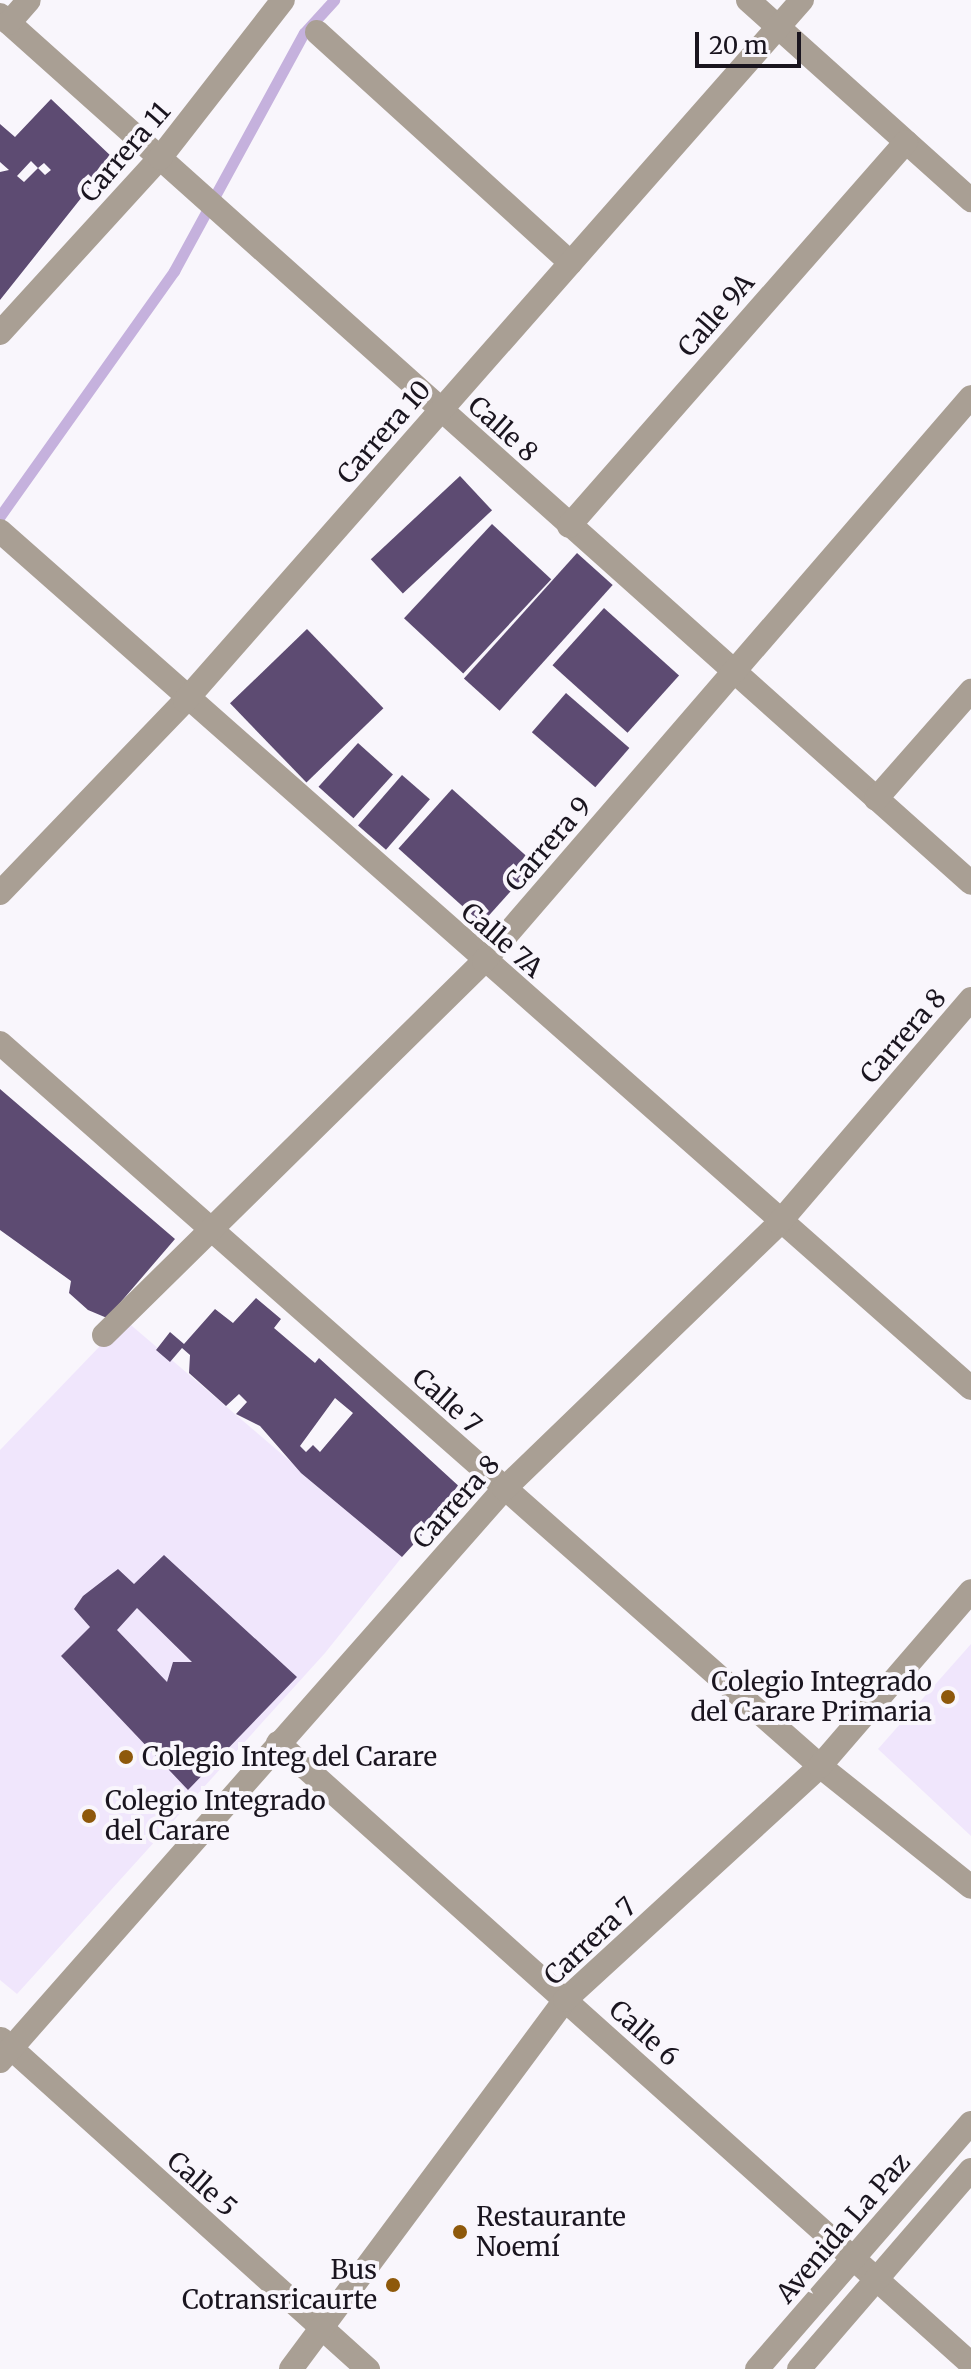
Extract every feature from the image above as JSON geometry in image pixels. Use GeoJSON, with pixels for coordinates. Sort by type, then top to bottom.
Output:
{"type":"FeatureCollection","features":[{"type":"Feature","properties":{"kind":"street"},"geometry":{"type":"LineString","coordinates":[[5,19],[29,0]]}},
{"type":"Feature","properties":{"kind":"street","name":"Carrera 11"},"geometry":{"type":"LineString","coordinates":[[0,333],[160,158],[283,0]]}},
{"type":"Feature","properties":{"kind":"street"},"geometry":{"type":"LineString","coordinates":[[748,0],[971,200]]}},
{"type":"Feature","properties":{"kind":"street","name":"Carrera 10"},"geometry":{"type":"LineString","coordinates":[[0,893],[185,701],[802,0]]}},
{"type":"Feature","properties":{"kind":"street","name":"Calle 8"},"geometry":{"type":"LineString","coordinates":[[5,19],[971,883]]}},
{"type":"Feature","properties":{"kind":"street"},"geometry":{"type":"LineString","coordinates":[[317,32],[571,263]]}},
{"type":"Feature","properties":{"kind":"street","name":"Calle 9A"},"geometry":{"type":"LineString","coordinates":[[569,526],[906,142]]}},
{"type":"Feature","properties":{"kind":"street","name":"Carrera 9"},"geometry":{"type":"LineString","coordinates":[[104,1335],[214,1231],[484,961],[971,397]]}},
{"type":"Feature","properties":{"kind":"street","name":"Calle 7A"},"geometry":{"type":"LineString","coordinates":[[2,532],[185,701],[971,1388]]}},
{"type":"Feature","properties":{"kind":"street"},"geometry":{"type":"LineString","coordinates":[[876,799],[971,691]]}},
{"type":"Feature","properties":{"kind":"street","name":"Carrera 8"},"geometry":{"type":"LineString","coordinates":[[4,2049],[504,1489],[779,1223],[971,999]]}},
{"type":"Feature","properties":{"kind":"street","name":"Calle 7"},"geometry":{"type":"LineString","coordinates":[[0,1043],[820,1766],[971,1887]]}},
{"type":"Feature","properties":{"kind":"street","name":"Carrera 7"},"geometry":{"type":"LineString","coordinates":[[291,2369],[565,2000],[820,1766],[971,1591]]}},
{"type":"Feature","properties":{"kind":"street","name":"Calle 6"},"geometry":{"type":"LineString","coordinates":[[278,1743],[971,2364]]}},
{"type":"Feature","properties":{"kind":"street","name":"Calle 5"},"geometry":{"type":"LineString","coordinates":[[4,2049],[368,2369]]}},
{"type":"Feature","properties":{"kind":"street","name":"Avenida La Paz"},"geometry":{"type":"LineString","coordinates":[[757,2369],[971,2123]]}},
{"type":"Feature","properties":{"kind":"street"},"geometry":{"type":"LineString","coordinates":[[799,2369],[971,2170]]}},
{"type":"Feature","properties":{"kind":"shaded area","name":"Colegio Integrado del Carare"},"geometry":{"type":"Polygon","coordinates":[[[125,1320],[402,1557],[325,1653],[17,1994],[0,1980],[0,1450],[125,1320]]]}},
{"type":"Feature","properties":{"kind":"shaded area","name":"Colegio Integrado del Carare Primaria"},"geometry":{"type":"Polygon","coordinates":[[[971,1644],[971,1836],[878,1749],[971,1644]]]}},
{"type":"Feature","properties":{"kind":"building"},"geometry":{"type":"Polygon","coordinates":[[[51,99],[113,158],[0,300],[0,172],[9,170],[0,162],[0,124],[15,137],[51,99]],[[31,161],[17,176],[24,182],[38,168],[31,161]],[[44,163],[38,168],[45,175],[51,170],[44,163]]]}},
{"type":"Feature","properties":{"kind":"building"},"geometry":{"type":"Polygon","coordinates":[[[460,476],[492,510],[403,594],[371,559],[460,476]]]}},
{"type":"Feature","properties":{"kind":"building"},"geometry":{"type":"Polygon","coordinates":[[[492,524],[551,579],[463,674],[404,618],[492,524]]]}},
{"type":"Feature","properties":{"kind":"building"},"geometry":{"type":"Polygon","coordinates":[[[577,553],[613,585],[500,711],[464,679],[577,553]]]}},
{"type":"Feature","properties":{"kind":"building"},"geometry":{"type":"Polygon","coordinates":[[[604,608],[679,676],[628,733],[552,665],[604,608]]]}},
{"type":"Feature","properties":{"kind":"building"},"geometry":{"type":"Polygon","coordinates":[[[307,629],[383,708],[306,782],[230,703],[307,629]]]}},
{"type":"Feature","properties":{"kind":"building"},"geometry":{"type":"Polygon","coordinates":[[[566,693],[629,748],[595,787],[532,732],[566,693]]]}},
{"type":"Feature","properties":{"kind":"building"},"geometry":{"type":"Polygon","coordinates":[[[358,743],[393,774],[353,818],[319,787],[358,743]]]}},
{"type":"Feature","properties":{"kind":"building"},"geometry":{"type":"Polygon","coordinates":[[[402,775],[430,799],[386,850],[358,826],[402,775]]]}},
{"type":"Feature","properties":{"kind":"building"},"geometry":{"type":"Polygon","coordinates":[[[452,789],[535,864],[482,923],[398,848],[452,789]]]}},
{"type":"Feature","properties":{"kind":"building"},"geometry":{"type":"Polygon","coordinates":[[[0,1089],[175,1239],[107,1318],[88,1310],[69,1293],[71,1281],[0,1230],[0,1089]]]}},
{"type":"Feature","properties":{"kind":"building"},"geometry":{"type":"Polygon","coordinates":[[[256,1298],[281,1319],[274,1328],[315,1363],[319,1358],[463,1490],[402,1557],[301,1473],[260,1426],[236,1414],[247,1402],[239,1394],[226,1406],[189,1373],[190,1355],[182,1348],[170,1362],[156,1350],[170,1332],[184,1344],[215,1309],[233,1323],[256,1298]],[[335,1398],[300,1446],[306,1452],[313,1445],[320,1452],[353,1413],[335,1398]]]}},
{"type":"Feature","properties":{"kind":"building"},"geometry":{"type":"Polygon","coordinates":[[[164,1555],[297,1677],[188,1790],[61,1656],[90,1627],[74,1609],[83,1596],[118,1569],[134,1584],[164,1555]],[[137,1608],[117,1630],[167,1682],[173,1662],[192,1662],[137,1608]]]}},
{"type":"Feature","properties":{"kind":"waterway"},"geometry":{"type":"LineString","coordinates":[[0,516],[174,271],[304,33],[334,0]]}},
{"type":"Feature","properties":{"kind":"place","name":"Colegio Integrado del Carare Primaria"},"geometry":{"type":"Point","coordinates":[948,1697]}},
{"type":"Feature","properties":{"kind":"place","name":"Colegio Integ del Carare"},"geometry":{"type":"Point","coordinates":[126,1757]}},
{"type":"Feature","properties":{"kind":"place","name":"Colegio Integrado del Carare"},"geometry":{"type":"Point","coordinates":[89,1816]}},
{"type":"Feature","properties":{"kind":"place","name":"Restaurante Noemí"},"geometry":{"type":"Point","coordinates":[460,2232]}},
{"type":"Feature","properties":{"kind":"place","name":"Bus Cotransricaurte"},"geometry":{"type":"Point","coordinates":[393,2285]}}]}
